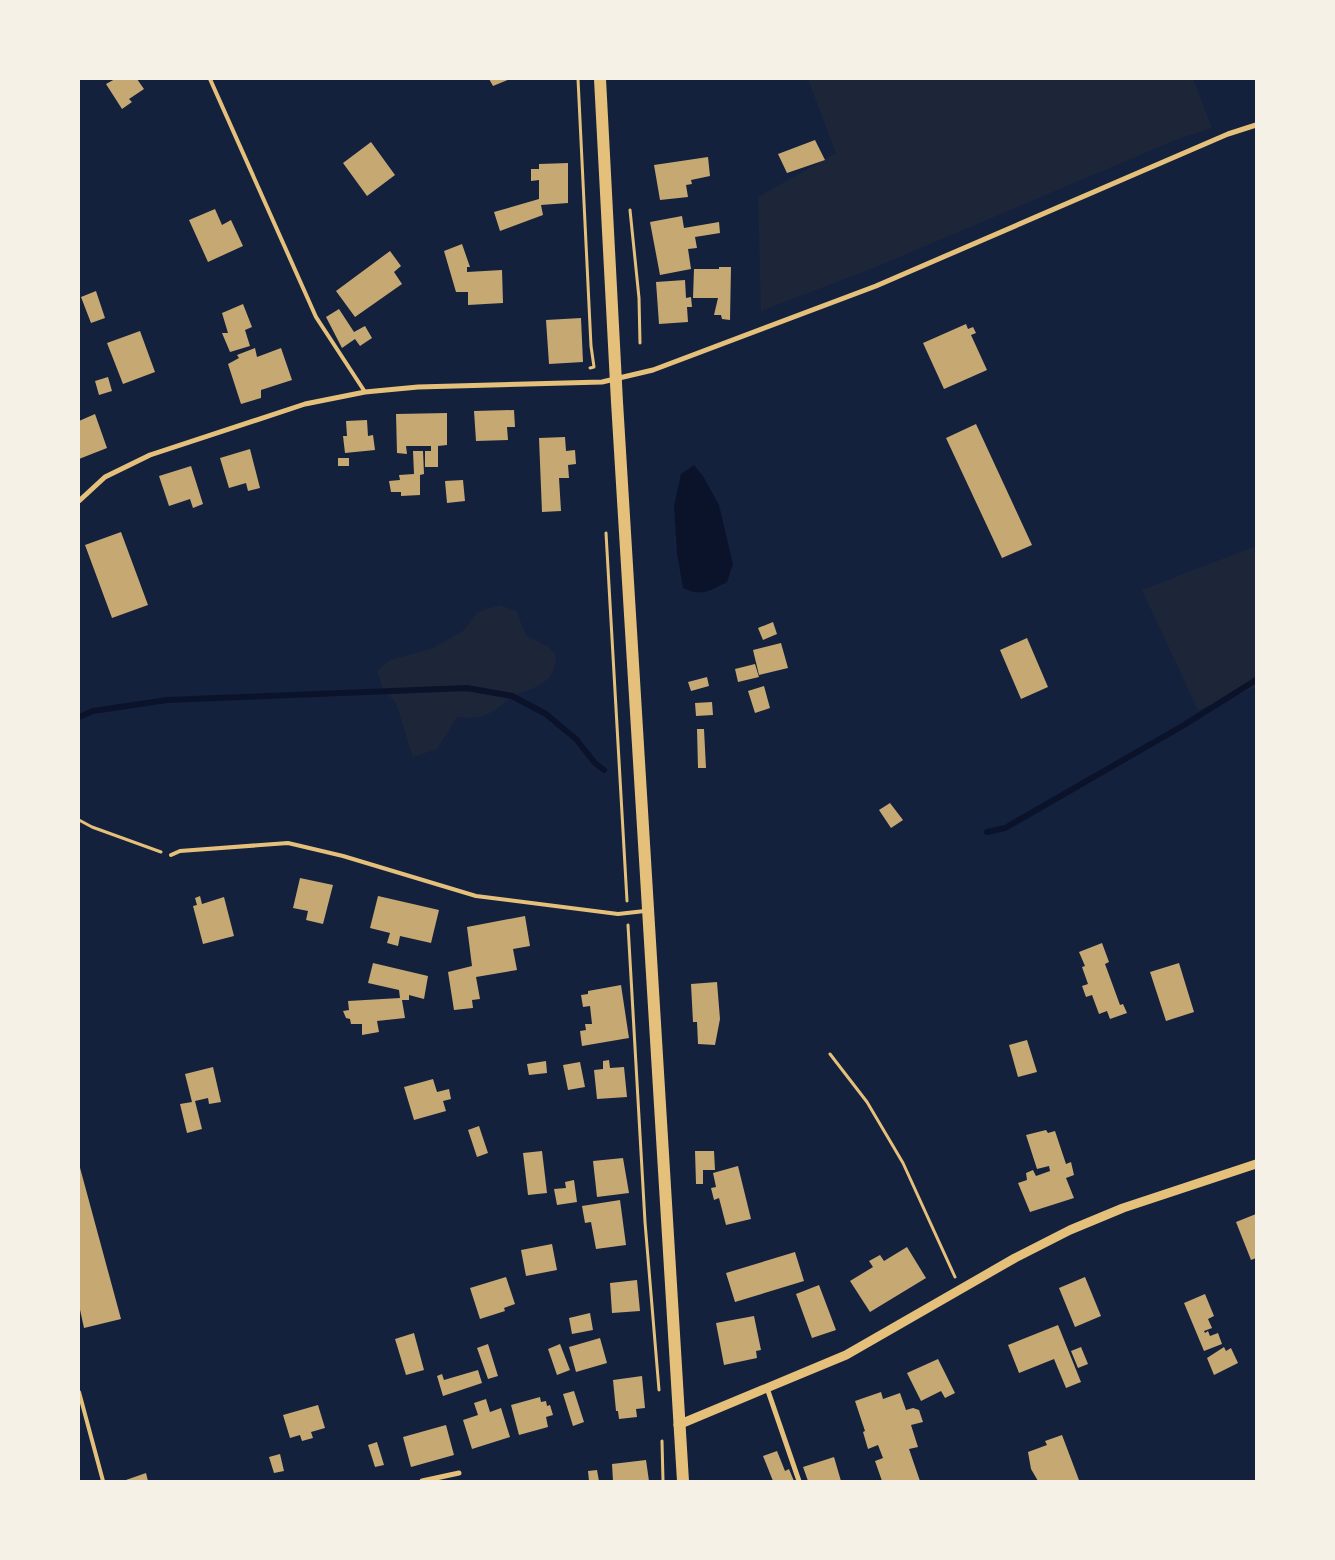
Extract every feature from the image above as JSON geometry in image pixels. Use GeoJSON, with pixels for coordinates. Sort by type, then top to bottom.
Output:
{"type":"FeatureCollection","features":[{"type":"Feature","properties":{"kind":"main road"},"geometry":{"type":"LineString","coordinates":[[600,79],[616,378],[678,1425],[683,1481]]}},
{"type":"Feature","properties":{"kind":"street"},"geometry":{"type":"LineString","coordinates":[[79,501],[105,478],[150,455],[305,404],[365,392],[418,387],[602,382],[653,370],[876,286],[1228,134],[1256,125]]}},
{"type":"Feature","properties":{"kind":"street"},"geometry":{"type":"LineString","coordinates":[[678,1425],[846,1355],[1014,1258],[1070,1230],[1123,1208],[1256,1164]]}},
{"type":"Feature","properties":{"kind":"street"},"geometry":{"type":"LineString","coordinates":[[767,1388],[799,1481]]}},
{"type":"Feature","properties":{"kind":"street"},"geometry":{"type":"LineString","coordinates":[[422,1481],[459,1472]]}},
{"type":"Feature","properties":{"kind":"lane"},"geometry":{"type":"LineString","coordinates":[[210,79],[316,317],[365,392]]}},
{"type":"Feature","properties":{"kind":"lane"},"geometry":{"type":"LineString","coordinates":[[171,855],[180,851],[288,843],[343,856],[476,896],[561,908],[628,913],[648,911]]}},
{"type":"Feature","properties":{"kind":"lane"},"geometry":{"type":"LineString","coordinates":[[79,1392],[103,1481]]}},
{"type":"Feature","properties":{"kind":"path"},"geometry":{"type":"LineString","coordinates":[[578,79],[591,346],[595,364],[594,367],[583,369]]}},
{"type":"Feature","properties":{"kind":"path"},"geometry":{"type":"LineString","coordinates":[[630,210],[640,343]]}},
{"type":"Feature","properties":{"kind":"path"},"geometry":{"type":"LineString","coordinates":[[606,528],[645,1222],[659,1394]]}},
{"type":"Feature","properties":{"kind":"path"},"geometry":{"type":"LineString","coordinates":[[79,820],[92,827],[171,855]]}},
{"type":"Feature","properties":{"kind":"path"},"geometry":{"type":"LineString","coordinates":[[830,1054],[867,1102],[903,1164],[961,1289]]}},
{"type":"Feature","properties":{"kind":"path"},"geometry":{"type":"LineString","coordinates":[[662,1431],[663,1481]]}},
{"type":"Feature","properties":{"kind":"shaded area"},"geometry":{"type":"Polygon","coordinates":[[[808,79],[1193,79],[1212,128],[1178,139],[871,269],[761,311],[758,197],[836,153],[808,79]]]}},
{"type":"Feature","properties":{"kind":"shaded area"},"geometry":{"type":"Polygon","coordinates":[[[694,465],[703,476],[719,505],[733,564],[727,582],[705,592],[695,592],[683,588],[677,553],[674,506],[681,474],[694,465]]]}},
{"type":"Feature","properties":{"kind":"shaded area"},"geometry":{"type":"Polygon","coordinates":[[[1256,546],[1256,687],[1198,710],[1142,590],[1256,546]]]}},
{"type":"Feature","properties":{"kind":"shaded area"},"geometry":{"type":"Polygon","coordinates":[[[500,605],[516,611],[526,635],[547,646],[555,653],[554,670],[545,682],[514,696],[486,715],[471,718],[457,717],[437,749],[413,757],[396,703],[383,689],[377,671],[390,660],[433,648],[463,631],[478,612],[500,605]]]}},
{"type":"Feature","properties":{"kind":"building"},"geometry":{"type":"Polygon","coordinates":[[[115,79],[137,79],[144,89],[129,99],[132,102],[122,109],[106,84],[115,79]]]}},
{"type":"Feature","properties":{"kind":"building"},"geometry":{"type":"Polygon","coordinates":[[[489,79],[510,79],[493,86],[489,79]]]}},
{"type":"Feature","properties":{"kind":"building"},"geometry":{"type":"Polygon","coordinates":[[[815,140],[825,160],[787,173],[778,154],[815,140]]]}},
{"type":"Feature","properties":{"kind":"building"},"geometry":{"type":"Polygon","coordinates":[[[371,142],[395,175],[367,196],[343,163],[371,142]]]}},
{"type":"Feature","properties":{"kind":"building"},"geometry":{"type":"Polygon","coordinates":[[[708,157],[710,176],[691,180],[692,184],[686,185],[688,197],[660,200],[654,165],[708,157]]]}},
{"type":"Feature","properties":{"kind":"building"},"geometry":{"type":"Polygon","coordinates":[[[568,163],[568,203],[541,205],[543,215],[500,231],[494,212],[539,199],[539,180],[531,181],[531,169],[539,169],[539,164],[568,163]]]}},
{"type":"Feature","properties":{"kind":"building"},"geometry":{"type":"Polygon","coordinates":[[[215,209],[222,225],[231,220],[243,246],[208,262],[189,220],[215,209]]]}},
{"type":"Feature","properties":{"kind":"building"},"geometry":{"type":"Polygon","coordinates":[[[682,216],[684,228],[719,222],[720,233],[695,237],[697,248],[688,249],[691,269],[660,275],[650,222],[682,216]]]}},
{"type":"Feature","properties":{"kind":"building"},"geometry":{"type":"Polygon","coordinates":[[[462,244],[470,267],[467,267],[467,272],[502,270],[503,303],[468,305],[468,292],[456,292],[444,251],[462,244]]]}},
{"type":"Feature","properties":{"kind":"building"},"geometry":{"type":"Polygon","coordinates":[[[390,251],[401,266],[394,272],[402,284],[355,317],[336,291],[390,251]]]}},
{"type":"Feature","properties":{"kind":"building"},"geometry":{"type":"Polygon","coordinates":[[[719,267],[731,267],[730,320],[722,319],[721,315],[714,315],[718,298],[693,298],[694,269],[719,269],[719,267]]]}},
{"type":"Feature","properties":{"kind":"building"},"geometry":{"type":"Polygon","coordinates":[[[685,280],[686,298],[691,297],[692,307],[687,307],[688,322],[659,324],[656,282],[685,280]]]}},
{"type":"Feature","properties":{"kind":"building"},"geometry":{"type":"Polygon","coordinates":[[[96,291],[105,318],[91,323],[81,297],[96,291]]]}},
{"type":"Feature","properties":{"kind":"building"},"geometry":{"type":"Polygon","coordinates":[[[243,304],[252,327],[245,330],[250,346],[230,352],[222,333],[228,333],[222,313],[243,304]]]}},
{"type":"Feature","properties":{"kind":"building"},"geometry":{"type":"Polygon","coordinates":[[[339,309],[354,332],[365,326],[372,338],[360,346],[355,339],[342,348],[326,317],[339,309]]]}},
{"type":"Feature","properties":{"kind":"building"},"geometry":{"type":"Polygon","coordinates":[[[581,318],[583,362],[549,364],[546,320],[581,318]]]}},
{"type":"Feature","properties":{"kind":"building"},"geometry":{"type":"Polygon","coordinates":[[[966,324],[968,329],[973,327],[976,333],[971,335],[987,370],[944,389],[923,343],[966,324]]]}},
{"type":"Feature","properties":{"kind":"building"},"geometry":{"type":"Polygon","coordinates":[[[140,331],[155,372],[123,384],[107,343],[140,331]]]}},
{"type":"Feature","properties":{"kind":"building"},"geometry":{"type":"Polygon","coordinates":[[[255,348],[257,357],[281,348],[292,380],[261,390],[261,398],[241,404],[228,364],[239,358],[237,355],[255,348]]]}},
{"type":"Feature","properties":{"kind":"building"},"geometry":{"type":"Polygon","coordinates":[[[108,377],[112,391],[99,395],[95,381],[108,377]]]}},
{"type":"Feature","properties":{"kind":"building"},"geometry":{"type":"Polygon","coordinates":[[[514,410],[515,427],[507,427],[508,440],[476,441],[474,411],[514,410]]]}},
{"type":"Feature","properties":{"kind":"building"},"geometry":{"type":"Polygon","coordinates":[[[447,413],[447,445],[438,446],[438,467],[425,467],[425,451],[431,451],[431,446],[406,446],[407,454],[397,453],[396,414],[447,413]]]}},
{"type":"Feature","properties":{"kind":"building"},"geometry":{"type":"Polygon","coordinates":[[[95,414],[107,448],[79,459],[79,421],[95,414]]]}},
{"type":"Feature","properties":{"kind":"building"},"geometry":{"type":"Polygon","coordinates":[[[367,420],[368,436],[373,435],[375,450],[345,453],[343,436],[347,436],[346,421],[367,420]]]}},
{"type":"Feature","properties":{"kind":"building"},"geometry":{"type":"Polygon","coordinates":[[[976,424],[1032,545],[1002,558],[946,438],[976,424]]]}},
{"type":"Feature","properties":{"kind":"building"},"geometry":{"type":"Polygon","coordinates":[[[565,437],[566,451],[575,450],[576,464],[568,465],[569,478],[559,478],[561,511],[542,512],[539,438],[565,437]]]}},
{"type":"Feature","properties":{"kind":"building"},"geometry":{"type":"Polygon","coordinates":[[[250,449],[260,488],[248,491],[246,483],[229,488],[220,458],[250,449]]]}},
{"type":"Feature","properties":{"kind":"building"},"geometry":{"type":"Polygon","coordinates":[[[413,451],[423,451],[424,474],[420,475],[420,495],[401,496],[401,492],[391,492],[389,481],[400,480],[399,475],[414,474],[413,451]]]}},
{"type":"Feature","properties":{"kind":"building"},"geometry":{"type":"Polygon","coordinates":[[[338,458],[349,458],[349,466],[338,466],[338,458]]]}},
{"type":"Feature","properties":{"kind":"building"},"geometry":{"type":"Polygon","coordinates":[[[191,466],[203,504],[193,508],[190,499],[169,506],[159,476],[191,466]]]}},
{"type":"Feature","properties":{"kind":"building"},"geometry":{"type":"Polygon","coordinates":[[[463,480],[465,501],[447,503],[445,481],[463,480]]]}},
{"type":"Feature","properties":{"kind":"building"},"geometry":{"type":"Polygon","coordinates":[[[121,532],[148,605],[112,618],[85,545],[121,532]]]}},
{"type":"Feature","properties":{"kind":"building"},"geometry":{"type":"Polygon","coordinates":[[[773,622],[777,634],[763,640],[758,628],[773,622]]]}},
{"type":"Feature","properties":{"kind":"building"},"geometry":{"type":"Polygon","coordinates":[[[1027,638],[1048,687],[1021,699],[1000,650],[1027,638]]]}},
{"type":"Feature","properties":{"kind":"building"},"geometry":{"type":"Polygon","coordinates":[[[781,643],[788,668],[759,675],[753,650],[781,643]]]}},
{"type":"Feature","properties":{"kind":"building"},"geometry":{"type":"Polygon","coordinates":[[[755,664],[759,677],[738,682],[735,669],[755,664]]]}},
{"type":"Feature","properties":{"kind":"building"},"geometry":{"type":"Polygon","coordinates":[[[707,677],[709,686],[691,691],[688,682],[707,677]]]}},
{"type":"Feature","properties":{"kind":"building"},"geometry":{"type":"Polygon","coordinates":[[[764,686],[770,708],[755,713],[748,691],[764,686]]]}},
{"type":"Feature","properties":{"kind":"building"},"geometry":{"type":"Polygon","coordinates":[[[712,702],[713,715],[696,716],[695,703],[712,702]]]}},
{"type":"Feature","properties":{"kind":"building"},"geometry":{"type":"Polygon","coordinates":[[[697,729],[704,729],[706,768],[698,768],[697,729]]]}},
{"type":"Feature","properties":{"kind":"building"},"geometry":{"type":"Polygon","coordinates":[[[890,803],[903,820],[891,828],[879,810],[890,803]]]}},
{"type":"Feature","properties":{"kind":"building"},"geometry":{"type":"Polygon","coordinates":[[[300,878],[333,885],[323,924],[306,920],[308,911],[293,908],[300,878]]]}},
{"type":"Feature","properties":{"kind":"building"},"geometry":{"type":"Polygon","coordinates":[[[200,896],[202,904],[224,897],[234,936],[203,944],[193,906],[197,905],[195,898],[200,896]]]}},
{"type":"Feature","properties":{"kind":"building"},"geometry":{"type":"Polygon","coordinates":[[[378,896],[439,910],[431,943],[400,936],[398,946],[387,943],[390,933],[370,928],[378,896]]]}},
{"type":"Feature","properties":{"kind":"building"},"geometry":{"type":"Polygon","coordinates":[[[525,916],[530,946],[513,949],[517,970],[476,977],[480,999],[472,1000],[473,1008],[454,1010],[448,972],[472,966],[467,927],[525,916]]]}},
{"type":"Feature","properties":{"kind":"building"},"geometry":{"type":"Polygon","coordinates":[[[1102,943],[1109,962],[1105,964],[1120,1005],[1123,1004],[1127,1013],[1110,1019],[1107,1011],[1099,1014],[1092,995],[1086,997],[1082,986],[1088,984],[1082,967],[1085,966],[1079,952],[1102,943]]]}},
{"type":"Feature","properties":{"kind":"building"},"geometry":{"type":"Polygon","coordinates":[[[373,963],[428,976],[424,999],[409,995],[409,1000],[402,1000],[405,1018],[377,1021],[379,1032],[362,1035],[362,1024],[351,1024],[350,1019],[346,1018],[343,1011],[349,1010],[348,1001],[400,998],[399,990],[368,983],[373,963]]]}},
{"type":"Feature","properties":{"kind":"building"},"geometry":{"type":"Polygon","coordinates":[[[1179,963],[1194,1012],[1166,1021],[1150,972],[1179,963]]]}},
{"type":"Feature","properties":{"kind":"building"},"geometry":{"type":"Polygon","coordinates":[[[717,982],[720,1019],[715,1045],[698,1044],[697,1022],[693,1022],[691,984],[717,982]]]}},
{"type":"Feature","properties":{"kind":"building"},"geometry":{"type":"Polygon","coordinates":[[[621,985],[629,1038],[582,1046],[580,1031],[586,1030],[585,1024],[592,1024],[590,1006],[583,1007],[581,995],[588,994],[588,991],[621,985]]]}},
{"type":"Feature","properties":{"kind":"building"},"geometry":{"type":"Polygon","coordinates":[[[1027,1040],[1037,1072],[1018,1077],[1009,1045],[1027,1040]]]}},
{"type":"Feature","properties":{"kind":"building"},"geometry":{"type":"Polygon","coordinates":[[[609,1060],[610,1068],[624,1067],[627,1097],[597,1099],[594,1070],[603,1069],[603,1061],[609,1060]]]}},
{"type":"Feature","properties":{"kind":"building"},"geometry":{"type":"Polygon","coordinates":[[[546,1061],[547,1073],[529,1075],[527,1064],[546,1061]]]}},
{"type":"Feature","properties":{"kind":"building"},"geometry":{"type":"Polygon","coordinates":[[[580,1062],[585,1087],[568,1090],[563,1065],[580,1062]]]}},
{"type":"Feature","properties":{"kind":"building"},"geometry":{"type":"Polygon","coordinates":[[[213,1067],[221,1102],[209,1104],[208,1098],[195,1101],[202,1129],[187,1133],[180,1104],[192,1102],[185,1074],[213,1067]]]}},
{"type":"Feature","properties":{"kind":"building"},"geometry":{"type":"Polygon","coordinates":[[[433,1079],[437,1092],[449,1089],[451,1099],[443,1101],[446,1111],[414,1120],[404,1087],[433,1079]]]}},
{"type":"Feature","properties":{"kind":"building"},"geometry":{"type":"Polygon","coordinates":[[[479,1126],[488,1153],[477,1157],[468,1130],[479,1126]]]}},
{"type":"Feature","properties":{"kind":"building"},"geometry":{"type":"Polygon","coordinates":[[[1046,1130],[1048,1133],[1055,1131],[1066,1164],[1071,1162],[1074,1175],[1066,1178],[1074,1198],[1030,1212],[1018,1183],[1027,1180],[1026,1173],[1033,1170],[1036,1176],[1050,1171],[1049,1166],[1037,1169],[1026,1135],[1046,1130]]]}},
{"type":"Feature","properties":{"kind":"building"},"geometry":{"type":"Polygon","coordinates":[[[542,1151],[547,1193],[528,1195],[523,1153],[542,1151]]]}},
{"type":"Feature","properties":{"kind":"building"},"geometry":{"type":"Polygon","coordinates":[[[695,1151],[714,1151],[715,1170],[703,1170],[703,1184],[696,1184],[695,1151]]]}},
{"type":"Feature","properties":{"kind":"building"},"geometry":{"type":"Polygon","coordinates":[[[623,1158],[629,1193],[597,1197],[593,1161],[623,1158]]]}},
{"type":"Feature","properties":{"kind":"building"},"geometry":{"type":"Polygon","coordinates":[[[79,1164],[121,1319],[84,1328],[79,1305],[79,1164]]]}},
{"type":"Feature","properties":{"kind":"building"},"geometry":{"type":"Polygon","coordinates":[[[738,1166],[751,1219],[726,1225],[719,1198],[714,1200],[711,1188],[716,1187],[713,1173],[738,1166]]]}},
{"type":"Feature","properties":{"kind":"building"},"geometry":{"type":"Polygon","coordinates":[[[574,1180],[577,1202],[557,1205],[554,1189],[566,1188],[565,1182],[574,1180]]]}},
{"type":"Feature","properties":{"kind":"building"},"geometry":{"type":"Polygon","coordinates":[[[620,1200],[626,1245],[596,1249],[591,1222],[585,1223],[582,1206],[620,1200]]]}},
{"type":"Feature","properties":{"kind":"building"},"geometry":{"type":"Polygon","coordinates":[[[1256,1214],[1256,1258],[1251,1260],[1236,1222],[1256,1214]]]}},
{"type":"Feature","properties":{"kind":"building"},"geometry":{"type":"Polygon","coordinates":[[[552,1244],[557,1270],[526,1276],[521,1250],[552,1244]]]}},
{"type":"Feature","properties":{"kind":"building"},"geometry":{"type":"Polygon","coordinates":[[[907,1247],[926,1278],[870,1312],[850,1281],[873,1267],[869,1261],[880,1255],[884,1261],[907,1247]]]}},
{"type":"Feature","properties":{"kind":"building"},"geometry":{"type":"Polygon","coordinates":[[[795,1252],[804,1281],[735,1302],[726,1273],[795,1252]]]}},
{"type":"Feature","properties":{"kind":"building"},"geometry":{"type":"Polygon","coordinates":[[[506,1277],[515,1304],[504,1308],[505,1311],[480,1319],[470,1288],[506,1277]]]}},
{"type":"Feature","properties":{"kind":"building"},"geometry":{"type":"Polygon","coordinates":[[[1085,1277],[1101,1316],[1075,1327],[1059,1288],[1085,1277]]]}},
{"type":"Feature","properties":{"kind":"building"},"geometry":{"type":"Polygon","coordinates":[[[637,1280],[640,1311],[612,1313],[610,1283],[637,1280]]]}},
{"type":"Feature","properties":{"kind":"building"},"geometry":{"type":"Polygon","coordinates":[[[819,1285],[836,1330],[812,1338],[796,1294],[819,1285]]]}},
{"type":"Feature","properties":{"kind":"building"},"geometry":{"type":"Polygon","coordinates":[[[1205,1294],[1214,1316],[1208,1319],[1212,1328],[1204,1331],[1205,1333],[1208,1331],[1210,1336],[1218,1333],[1222,1344],[1204,1351],[1184,1303],[1205,1294]]]}},
{"type":"Feature","properties":{"kind":"building"},"geometry":{"type":"Polygon","coordinates":[[[590,1313],[593,1330],[572,1334],[569,1318],[590,1313]]]}},
{"type":"Feature","properties":{"kind":"building"},"geometry":{"type":"Polygon","coordinates":[[[754,1316],[761,1350],[756,1351],[757,1358],[724,1365],[716,1323],[754,1316]]]}},
{"type":"Feature","properties":{"kind":"building"},"geometry":{"type":"Polygon","coordinates":[[[1058,1325],[1081,1382],[1066,1388],[1054,1359],[1019,1373],[1008,1345],[1058,1325]]]}},
{"type":"Feature","properties":{"kind":"building"},"geometry":{"type":"Polygon","coordinates":[[[414,1333],[424,1370],[406,1375],[395,1339],[414,1333]]]}},
{"type":"Feature","properties":{"kind":"building"},"geometry":{"type":"Polygon","coordinates":[[[600,1338],[607,1363],[576,1372],[569,1347],[600,1338]]]}},
{"type":"Feature","properties":{"kind":"building"},"geometry":{"type":"Polygon","coordinates":[[[488,1344],[498,1376],[488,1379],[477,1348],[488,1344]]]}},
{"type":"Feature","properties":{"kind":"building"},"geometry":{"type":"Polygon","coordinates":[[[560,1344],[570,1370],[557,1375],[548,1349],[560,1344]]]}},
{"type":"Feature","properties":{"kind":"building"},"geometry":{"type":"Polygon","coordinates":[[[1081,1347],[1088,1364],[1078,1368],[1071,1351],[1081,1347]]]}},
{"type":"Feature","properties":{"kind":"building"},"geometry":{"type":"Polygon","coordinates":[[[1224,1347],[1226,1351],[1231,1348],[1238,1363],[1214,1375],[1207,1358],[1224,1347]]]}},
{"type":"Feature","properties":{"kind":"building"},"geometry":{"type":"Polygon","coordinates":[[[938,1359],[955,1393],[945,1398],[941,1391],[921,1401],[907,1373],[938,1359]]]}},
{"type":"Feature","properties":{"kind":"building"},"geometry":{"type":"Polygon","coordinates":[[[478,1370],[482,1383],[443,1396],[437,1376],[442,1374],[444,1380],[478,1370]]]}},
{"type":"Feature","properties":{"kind":"building"},"geometry":{"type":"Polygon","coordinates":[[[642,1376],[645,1408],[636,1409],[637,1417],[619,1419],[618,1411],[616,1411],[613,1380],[642,1376]]]}},
{"type":"Feature","properties":{"kind":"building"},"geometry":{"type":"Polygon","coordinates":[[[574,1391],[584,1422],[573,1426],[563,1394],[574,1391]]]}},
{"type":"Feature","properties":{"kind":"building"},"geometry":{"type":"Polygon","coordinates":[[[881,1392],[883,1399],[900,1393],[906,1410],[913,1408],[919,1410],[923,1422],[911,1425],[918,1447],[909,1449],[920,1481],[882,1481],[875,1461],[883,1458],[878,1445],[868,1449],[863,1432],[865,1431],[855,1401],[881,1392]]]}},
{"type":"Feature","properties":{"kind":"building"},"geometry":{"type":"Polygon","coordinates":[[[540,1397],[541,1402],[546,1401],[547,1406],[550,1405],[553,1415],[546,1417],[548,1427],[519,1435],[511,1405],[540,1397]]]}},
{"type":"Feature","properties":{"kind":"building"},"geometry":{"type":"Polygon","coordinates":[[[486,1399],[490,1412],[501,1408],[510,1437],[472,1449],[463,1420],[478,1415],[474,1403],[486,1399]]]}},
{"type":"Feature","properties":{"kind":"building"},"geometry":{"type":"Polygon","coordinates":[[[318,1405],[325,1428],[311,1432],[313,1438],[302,1441],[300,1435],[290,1438],[283,1415],[318,1405]]]}},
{"type":"Feature","properties":{"kind":"building"},"geometry":{"type":"Polygon","coordinates":[[[446,1425],[454,1455],[411,1467],[403,1437],[446,1425]]]}},
{"type":"Feature","properties":{"kind":"building"},"geometry":{"type":"Polygon","coordinates":[[[1062,1435],[1079,1480],[1038,1481],[1031,1469],[1028,1452],[1047,1445],[1045,1441],[1062,1435]]]}},
{"type":"Feature","properties":{"kind":"building"},"geometry":{"type":"Polygon","coordinates":[[[377,1442],[384,1465],[375,1467],[368,1445],[377,1442]]]}},
{"type":"Feature","properties":{"kind":"building"},"geometry":{"type":"Polygon","coordinates":[[[777,1451],[785,1471],[789,1469],[794,1481],[773,1481],[763,1456],[777,1451]]]}},
{"type":"Feature","properties":{"kind":"building"},"geometry":{"type":"Polygon","coordinates":[[[280,1454],[284,1471],[274,1473],[269,1457],[280,1454]]]}},
{"type":"Feature","properties":{"kind":"building"},"geometry":{"type":"Polygon","coordinates":[[[834,1457],[841,1481],[808,1481],[803,1467],[834,1457]]]}},
{"type":"Feature","properties":{"kind":"building"},"geometry":{"type":"Polygon","coordinates":[[[646,1460],[649,1481],[613,1481],[612,1464],[646,1460]]]}},
{"type":"Feature","properties":{"kind":"building"},"geometry":{"type":"Polygon","coordinates":[[[597,1470],[599,1481],[589,1481],[588,1471],[597,1470]]]}},
{"type":"Feature","properties":{"kind":"building"},"geometry":{"type":"Polygon","coordinates":[[[146,1473],[148,1481],[123,1481],[146,1473]]]}},
{"type":"Feature","properties":{"kind":"waterway"},"geometry":{"type":"LineString","coordinates":[[987,832],[1005,828],[1184,725],[1256,680]]}},
{"type":"Feature","properties":{"kind":"waterway"},"geometry":{"type":"LineString","coordinates":[[79,717],[93,711],[167,700],[467,688],[512,696],[546,714],[576,739],[595,763],[604,770]]}}]}
